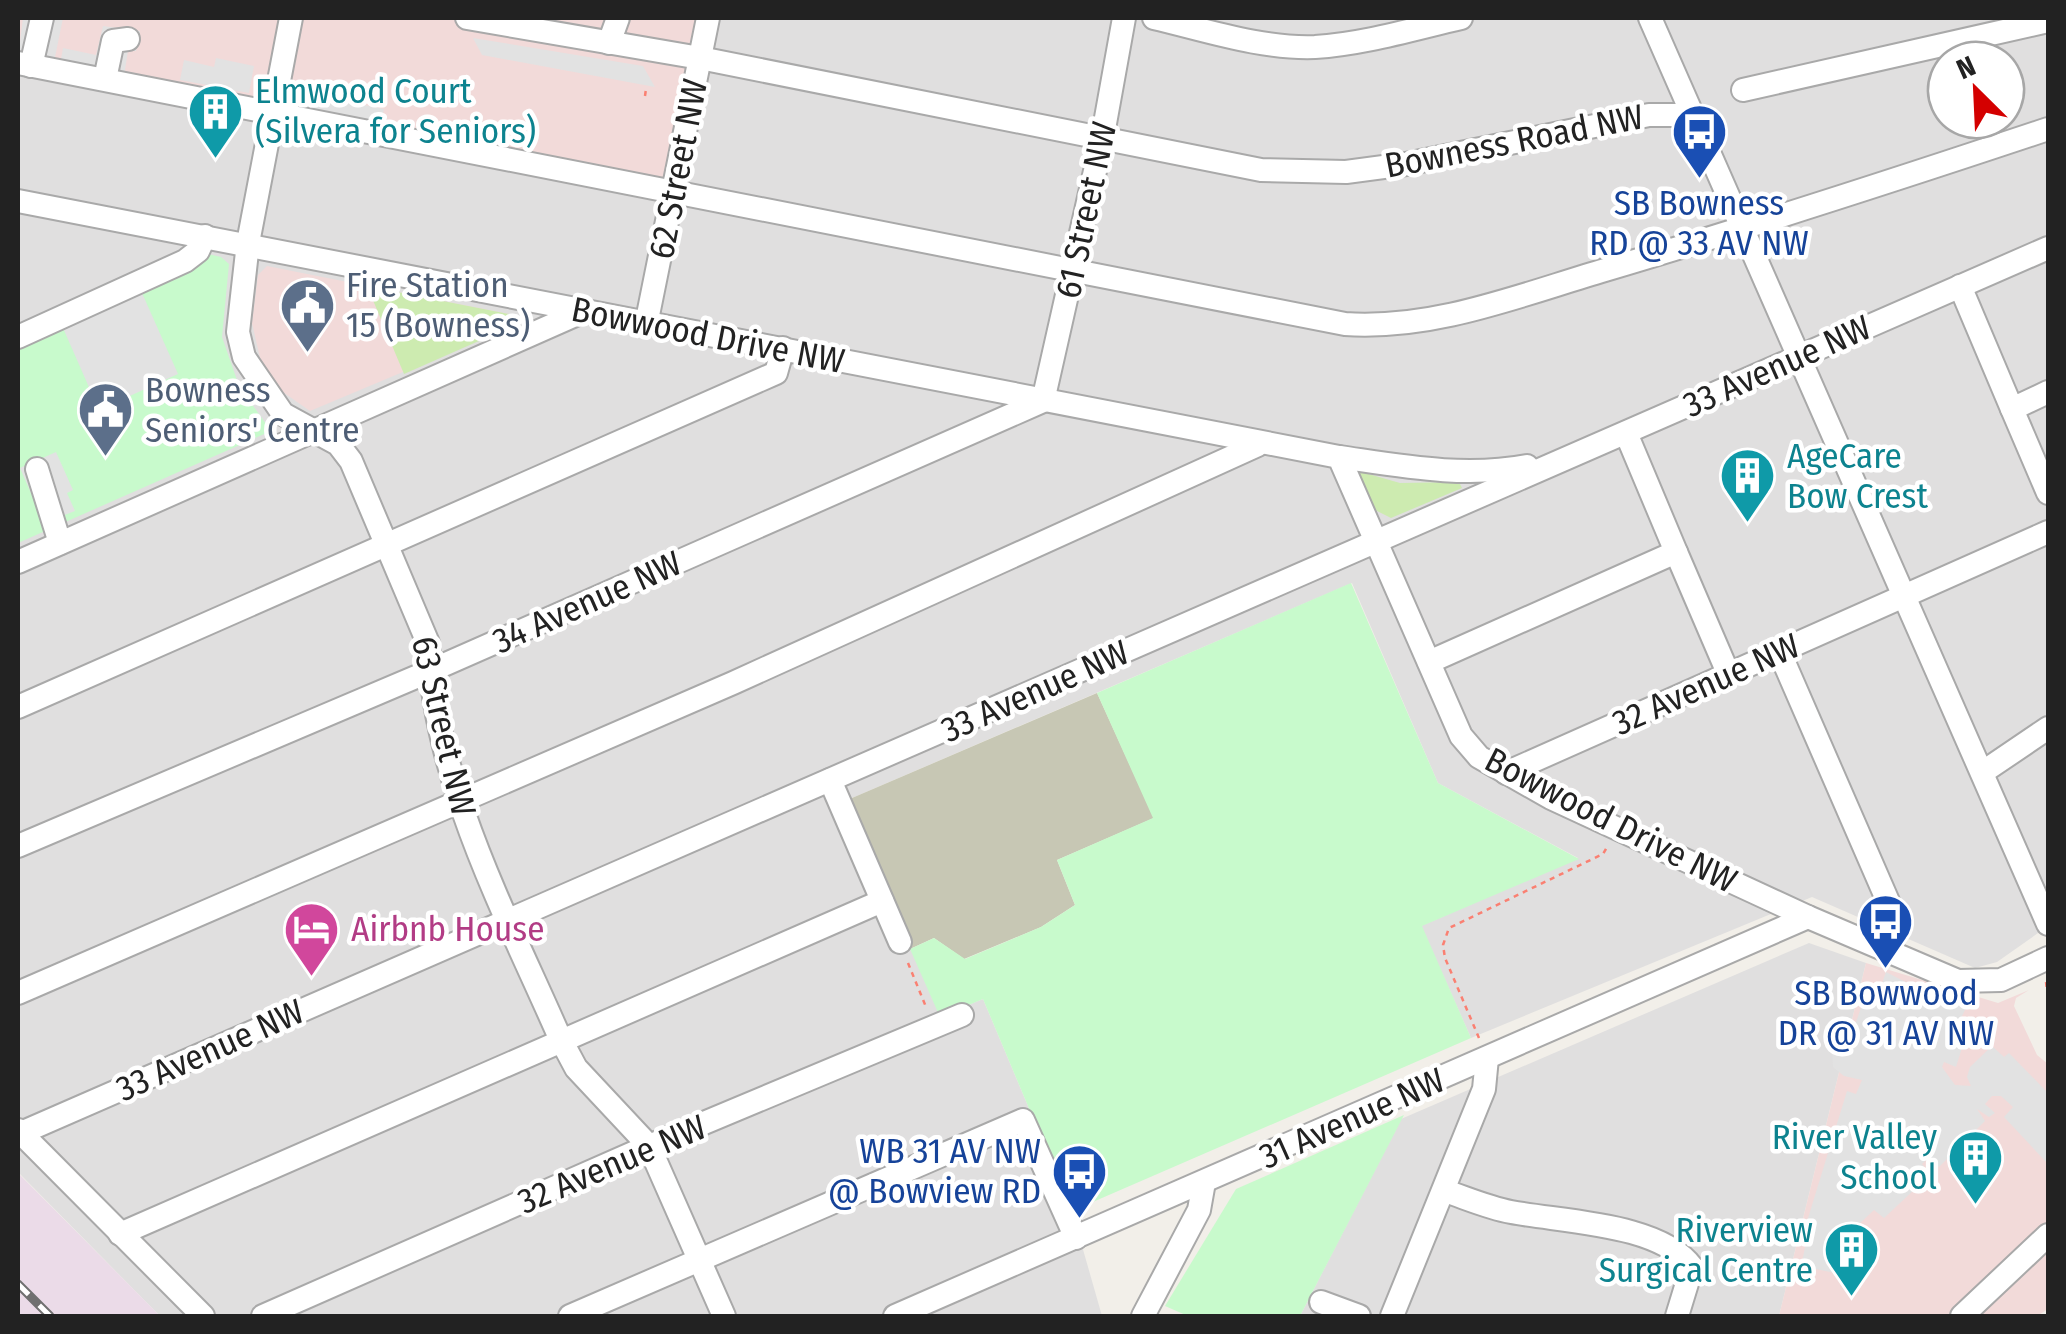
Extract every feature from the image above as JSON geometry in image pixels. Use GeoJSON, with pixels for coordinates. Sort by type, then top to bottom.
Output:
{"type":"FeatureCollection","features":[{"type":"Feature","properties":{"kind":"street"},"geometry":{"type":"LineString","coordinates":[[42,18],[24,65],[674,190],[1073,272],[1345,324],[1384,327],[1449,316],[1743,230],[2048,130]]}},
{"type":"Feature","properties":{"kind":"street","name":"63 Street NW"},"geometry":{"type":"LineString","coordinates":[[291,18],[248,243],[238,332],[244,358],[261,388],[284,414],[338,444],[351,462],[428,643],[455,800],[560,1038],[576,1068],[649,1146],[724,1316]]}},
{"type":"Feature","properties":{"kind":"street","name":"Bowness Road NW"},"geometry":{"type":"LineString","coordinates":[[466,18],[578,27],[609,43],[1261,170],[1346,172],[1649,115],[1690,114],[2048,924]]}},
{"type":"Feature","properties":{"kind":"street"},"geometry":{"type":"LineString","coordinates":[[609,43],[618,18]]}},
{"type":"Feature","properties":{"kind":"street","name":"62 Street NW"},"geometry":{"type":"LineString","coordinates":[[647,320],[708,18]]}},
{"type":"Feature","properties":{"kind":"street","name":"61 Street NW"},"geometry":{"type":"LineString","coordinates":[[1043,401],[1102,140],[1124,18]]}},
{"type":"Feature","properties":{"kind":"street"},"geometry":{"type":"LineString","coordinates":[[1154,18],[1246,40],[1311,47],[1352,44],[1460,18]]}},
{"type":"Feature","properties":{"kind":"street"},"geometry":{"type":"LineString","coordinates":[[1650,18],[1690,114]]}},
{"type":"Feature","properties":{"kind":"street"},"geometry":{"type":"LineString","coordinates":[[1744,90],[2048,21]]}},
{"type":"Feature","properties":{"kind":"street"},"geometry":{"type":"LineString","coordinates":[[105,79],[113,41],[128,40]]}},
{"type":"Feature","properties":{"kind":"street","name":"Bowwood Drive NW"},"geometry":{"type":"LineString","coordinates":[[18,201],[248,243],[582,312],[647,320],[1258,445],[1492,473],[1570,458]]}},
{"type":"Feature","properties":{"kind":"street"},"geometry":{"type":"LineString","coordinates":[[18,337],[185,261],[204,236]]}},
{"type":"Feature","properties":{"kind":"street","name":"33 Avenue NW"},"geometry":{"type":"LineString","coordinates":[[19,1132],[2048,248]]}},
{"type":"Feature","properties":{"kind":"street"},"geometry":{"type":"LineString","coordinates":[[1960,286],[2048,493]]}},
{"type":"Feature","properties":{"kind":"street"},"geometry":{"type":"LineString","coordinates":[[18,562],[582,312]]}},
{"type":"Feature","properties":{"kind":"street"},"geometry":{"type":"LineString","coordinates":[[18,707],[776,373],[783,348]]}},
{"type":"Feature","properties":{"kind":"street"},"geometry":{"type":"LineString","coordinates":[[2012,409],[2048,392]]}},
{"type":"Feature","properties":{"kind":"street","name":"34 Avenue NW"},"geometry":{"type":"LineString","coordinates":[[23,844],[430,671],[1043,401]]}},
{"type":"Feature","properties":{"kind":"street"},"geometry":{"type":"LineString","coordinates":[[1626,434],[1728,673]]}},
{"type":"Feature","properties":{"kind":"street"},"geometry":{"type":"LineString","coordinates":[[18,994],[455,800],[732,683],[1258,445]]}},
{"type":"Feature","properties":{"kind":"street","name":"Bowwood Drive NW"},"geometry":{"type":"LineString","coordinates":[[1339,457],[1461,736],[1478,757],[1618,829],[1958,981],[2001,980],[2047,969]]}},
{"type":"Feature","properties":{"kind":"street"},"geometry":{"type":"LineString","coordinates":[[37,469],[60,543]]}},
{"type":"Feature","properties":{"kind":"street","name":"32 Avenue NW"},"geometry":{"type":"LineString","coordinates":[[1506,772],[2048,532]]}},
{"type":"Feature","properties":{"kind":"street"},"geometry":{"type":"LineString","coordinates":[[1428,662],[1676,552]]}},
{"type":"Feature","properties":{"kind":"street"},"geometry":{"type":"LineString","coordinates":[[1778,651],[1890,906],[1876,944]]}},
{"type":"Feature","properties":{"kind":"street"},"geometry":{"type":"LineString","coordinates":[[1983,772],[2048,728]]}},
{"type":"Feature","properties":{"kind":"street"},"geometry":{"type":"LineString","coordinates":[[830,780],[900,942]]}},
{"type":"Feature","properties":{"kind":"street"},"geometry":{"type":"LineString","coordinates":[[18,819],[23,844]]}},
{"type":"Feature","properties":{"kind":"street"},"geometry":{"type":"LineString","coordinates":[[120,1234],[560,1038],[882,901]]}},
{"type":"Feature","properties":{"kind":"street","name":"31 Avenue NW"},"geometry":{"type":"LineString","coordinates":[[895,1316],[1808,917]]}},
{"type":"Feature","properties":{"kind":"street","name":"32 Avenue NW"},"geometry":{"type":"LineString","coordinates":[[263,1316],[649,1146],[962,1015]]}},
{"type":"Feature","properties":{"kind":"street"},"geometry":{"type":"LineString","coordinates":[[1392,1316],[1484,1089],[1487,1058]]}},
{"type":"Feature","properties":{"kind":"street"},"geometry":{"type":"LineString","coordinates":[[570,1316],[1022,1120],[1076,1238]]}},
{"type":"Feature","properties":{"kind":"street"},"geometry":{"type":"LineString","coordinates":[[19,1132],[203,1316]]}},
{"type":"Feature","properties":{"kind":"street"},"geometry":{"type":"LineString","coordinates":[[1142,1316],[1199,1210],[1204,1182]]}},
{"type":"Feature","properties":{"kind":"street"},"geometry":{"type":"LineString","coordinates":[[1444,1191],[1510,1212],[1588,1221],[1680,1251],[1692,1267],[1678,1316]]}},
{"type":"Feature","properties":{"kind":"street"},"geometry":{"type":"LineString","coordinates":[[1962,1316],[2048,1235]]}},
{"type":"Feature","properties":{"kind":"street"},"geometry":{"type":"LineString","coordinates":[[1321,1302],[1359,1316]]}},
{"type":"Feature","properties":{"kind":"path"},"geometry":{"type":"LineString","coordinates":[[645,96],[646,89]]}},
{"type":"Feature","properties":{"kind":"path"},"geometry":{"type":"LineString","coordinates":[[1487,1058],[1445,958],[1442,945],[1449,928],[1603,854],[1618,829]]}},
{"type":"Feature","properties":{"kind":"path"},"geometry":{"type":"LineString","coordinates":[[900,942],[934,1027]]}},
{"type":"Feature","properties":{"kind":"path"},"geometry":{"type":"LineString","coordinates":[[2047,969],[2048,1000]]}},
{"type":"Feature","properties":{"kind":"shaded area"},"geometry":{"type":"Polygon","coordinates":[[[18,18],[2048,18],[2048,926],[1997,962],[1975,968],[1812,897],[1471,1038],[1421,926],[1578,858],[1438,783],[1352,583],[845,801],[941,1016],[983,999],[1072,1211],[1102,1316],[160,1316],[18,1172],[18,18]]]}},
{"type":"Feature","properties":{"kind":"shaded area"},"geometry":{"type":"Polygon","coordinates":[[[18,18],[708,18],[674,190],[18,63],[18,18]]]}},
{"type":"Feature","properties":{"kind":"shaded area"},"geometry":{"type":"Polygon","coordinates":[[[23,18],[63,18],[54,62],[18,57],[23,18]]]}},
{"type":"Feature","properties":{"kind":"shaded area"},"geometry":{"type":"Polygon","coordinates":[[[103,26],[140,31],[136,51],[128,51],[124,76],[60,64],[63,48],[96,55],[103,26]]]}},
{"type":"Feature","properties":{"kind":"shaded area"},"geometry":{"type":"Polygon","coordinates":[[[473,38],[643,66],[655,87],[482,55],[473,38]]]}},
{"type":"Feature","properties":{"kind":"shaded area"},"geometry":{"type":"Polygon","coordinates":[[[216,58],[254,66],[249,93],[180,80],[184,60],[214,67],[216,58]]]}},
{"type":"Feature","properties":{"kind":"shaded area"},"geometry":{"type":"Polygon","coordinates":[[[303,93],[384,109],[380,126],[299,111],[303,93]]]}},
{"type":"Feature","properties":{"kind":"shaded area"},"geometry":{"type":"Polygon","coordinates":[[[267,266],[519,316],[522,322],[310,411],[280,390],[261,362],[252,323],[258,275],[267,266]]]}},
{"type":"Feature","properties":{"kind":"shaded area"},"geometry":{"type":"Polygon","coordinates":[[[142,293],[178,374],[99,410],[63,328],[142,293]]]}},
{"type":"Feature","properties":{"kind":"shaded area"},"geometry":{"type":"Polygon","coordinates":[[[56,452],[73,490],[67,493],[75,511],[62,516],[37,507],[20,468],[56,452]]]}},
{"type":"Feature","properties":{"kind":"shaded area"},"geometry":{"type":"Polygon","coordinates":[[[1097,693],[1154,818],[1057,860],[1075,905],[1041,927],[964,959],[934,938],[910,949],[845,801],[1097,693]]]}},
{"type":"Feature","properties":{"kind":"shaded area"},"geometry":{"type":"Polygon","coordinates":[[[1809,943],[1866,963],[1779,1316],[1300,1316],[1401,1119],[1809,943]]]}},
{"type":"Feature","properties":{"kind":"shaded area"},"geometry":{"type":"Polygon","coordinates":[[[1866,963],[1998,1003],[2029,990],[2016,998],[2014,1006],[2037,1055],[2048,1064],[2048,1309],[2037,1316],[1779,1316],[1866,963]]]}},
{"type":"Feature","properties":{"kind":"shaded area"},"geometry":{"type":"Polygon","coordinates":[[[1886,972],[1937,998],[1968,1004],[1955,1030],[1966,1035],[1956,1067],[1944,1062],[1942,1067],[1955,1085],[1971,1086],[1967,1077],[1970,1067],[1992,1046],[2004,1057],[2009,1053],[2048,1093],[2048,1164],[2004,1117],[2013,1107],[2001,1096],[1992,1096],[1985,1104],[1995,1113],[1989,1117],[1977,1109],[1985,1121],[1939,1167],[1929,1157],[1922,1164],[1930,1175],[1884,1218],[1874,1210],[1858,1225],[1869,1235],[1835,1273],[1801,1266],[1806,1243],[1801,1241],[1847,1091],[1856,1094],[1862,1080],[1844,1076],[1833,1067],[1832,1046],[1852,1034],[1866,993],[1878,995],[1886,972]]]}},
{"type":"Feature","properties":{"kind":"shaded area"},"geometry":{"type":"Polygon","coordinates":[[[18,1173],[160,1316],[18,1316],[18,1173]]]}},
{"type":"Feature","properties":{"kind":"green space"},"geometry":{"type":"Polygon","coordinates":[[[204,253],[221,257],[229,264],[222,337],[239,386],[271,431],[18,543],[18,344],[204,253]]]}},
{"type":"Feature","properties":{"kind":"green space"},"geometry":{"type":"Polygon","coordinates":[[[367,286],[519,316],[522,322],[404,374],[367,286]]]}},
{"type":"Feature","properties":{"kind":"green space"},"geometry":{"type":"Polygon","coordinates":[[[1358,471],[1400,483],[1459,482],[1462,488],[1391,518],[1371,508],[1358,471]]]}},
{"type":"Feature","properties":{"kind":"green space"},"geometry":{"type":"Polygon","coordinates":[[[1351,583],[1438,783],[1579,859],[1422,926],[1471,1038],[1072,1211],[983,999],[940,1017],[910,949],[934,938],[965,959],[1041,927],[1075,905],[1057,860],[1153,818],[1097,693],[1351,583]]]}},
{"type":"Feature","properties":{"kind":"green space"},"geometry":{"type":"Polygon","coordinates":[[[1404,1115],[1300,1316],[1188,1316],[1165,1306],[1236,1189],[1404,1115]]]}},
{"type":"Feature","properties":{"kind":"railway"},"geometry":{"type":"LineString","coordinates":[[18,1284],[50,1316]]}},
{"type":"Feature","properties":{"kind":"place","name":"Elmwood Court (Silvera for Seniors)"},"geometry":{"type":"Point","coordinates":[216,160]}},
{"type":"Feature","properties":{"kind":"place","name":"SB Bowness RD @ 33 AV NW"},"geometry":{"type":"Point","coordinates":[1699,181]}},
{"type":"Feature","properties":{"kind":"place","name":"Fire Station 15 (Bowness)"},"geometry":{"type":"Point","coordinates":[307,354]}},
{"type":"Feature","properties":{"kind":"place","name":"Bowness Seniors' Centre"},"geometry":{"type":"Point","coordinates":[106,459]}},
{"type":"Feature","properties":{"kind":"place","name":"AgeCare Bow Crest"},"geometry":{"type":"Point","coordinates":[1748,525]}},
{"type":"Feature","properties":{"kind":"place","name":"SB Bowwood DR @ 31 AV NW"},"geometry":{"type":"Point","coordinates":[1886,971]}},
{"type":"Feature","properties":{"kind":"place","name":"Airbnb House"},"geometry":{"type":"Point","coordinates":[312,978]}},
{"type":"Feature","properties":{"kind":"place","name":"River Valley School"},"geometry":{"type":"Point","coordinates":[1976,1206]}},
{"type":"Feature","properties":{"kind":"place","name":"WB 31 AV NW @ Bowview RD"},"geometry":{"type":"Point","coordinates":[1080,1220]}},
{"type":"Feature","properties":{"kind":"place","name":"Riverview Surgical Centre"},"geometry":{"type":"Point","coordinates":[1852,1299]}}]}
